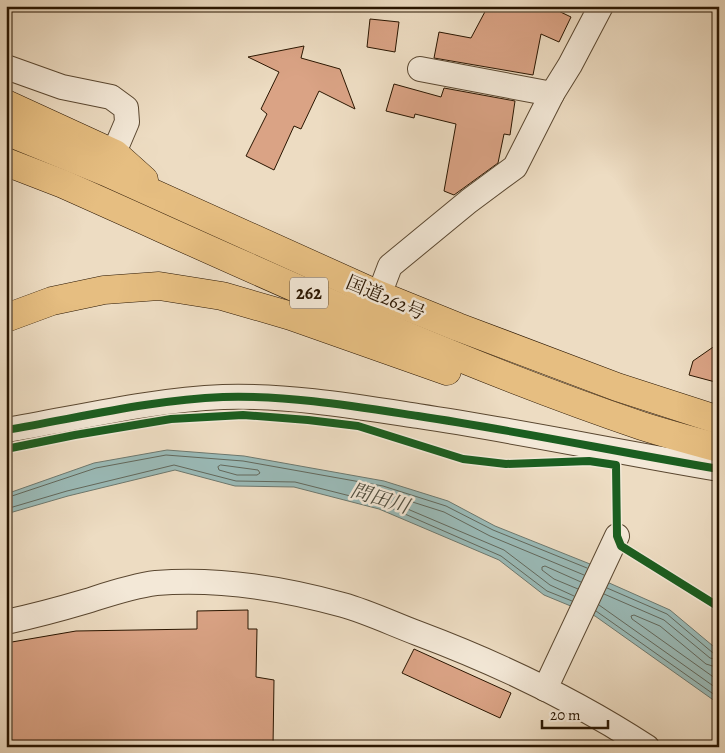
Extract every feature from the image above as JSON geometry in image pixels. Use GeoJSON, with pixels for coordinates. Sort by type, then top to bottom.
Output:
{"type":"FeatureCollection","features":[{"type":"Feature","properties":{"kind":"highway"},"geometry":{"type":"LineString","coordinates":[[6,104],[110,163]]}},
{"type":"Feature","properties":{"kind":"highway"},"geometry":{"type":"LineString","coordinates":[[6,132],[110,163]]}},
{"type":"Feature","properties":{"kind":"highway","name":"国道262号"},"geometry":{"type":"LineString","coordinates":[[6,162],[63,184],[408,336],[517,380],[643,426],[719,448]]}},
{"type":"Feature","properties":{"kind":"highway","name":"国道262号"},"geometry":{"type":"LineString","coordinates":[[110,163],[165,199],[380,295],[516,350],[616,387],[719,420]]}},
{"type":"Feature","properties":{"kind":"highway"},"geometry":{"type":"LineString","coordinates":[[6,318],[52,301],[104,290],[159,286],[222,296],[291,316],[492,387],[615,416]]}},
{"type":"Feature","properties":{"kind":"street"},"geometry":{"type":"LineString","coordinates":[[380,295],[390,266],[515,167],[552,94],[570,65],[601,6]]}},
{"type":"Feature","properties":{"kind":"street"},"geometry":{"type":"LineString","coordinates":[[6,67],[62,87],[111,96],[126,108],[127,122],[110,163]]}},
{"type":"Feature","properties":{"kind":"street"},"geometry":{"type":"LineString","coordinates":[[420,69],[552,94]]}},
{"type":"Feature","properties":{"kind":"street"},"geometry":{"type":"LineString","coordinates":[[6,430],[144,405],[222,397],[262,397],[364,407],[484,426],[719,469]]}},
{"type":"Feature","properties":{"kind":"street"},"geometry":{"type":"LineString","coordinates":[[548,684],[614,540]]}},
{"type":"Feature","properties":{"kind":"street"},"geometry":{"type":"LineString","coordinates":[[6,622],[46,613],[117,591],[155,583],[203,582],[271,589],[345,606],[548,684],[647,747]]}},
{"type":"Feature","properties":{"kind":"water","name":"問田川"},"geometry":{"type":"Polygon","coordinates":[[[167,450],[244,456],[384,481],[448,501],[495,526],[590,564],[607,582],[670,610],[719,651],[719,704],[595,616],[544,595],[499,560],[379,509],[294,487],[235,486],[175,470],[68,496],[6,514],[6,494],[94,463],[167,450]]]}},
{"type":"Feature","properties":{"kind":"building"},"geometry":{"type":"Polygon","coordinates":[[[488,6],[548,6],[571,17],[559,42],[541,34],[533,75],[434,58],[439,32],[471,38],[488,6]]]}},
{"type":"Feature","properties":{"kind":"building"},"geometry":{"type":"Polygon","coordinates":[[[370,19],[399,22],[395,52],[367,47],[370,19]]]}},
{"type":"Feature","properties":{"kind":"building"},"geometry":{"type":"Polygon","coordinates":[[[304,46],[301,58],[340,69],[355,109],[319,91],[301,129],[294,126],[274,170],[246,156],[267,114],[261,109],[279,72],[248,57],[304,46]]]}},
{"type":"Feature","properties":{"kind":"building"},"geometry":{"type":"Polygon","coordinates":[[[394,84],[441,97],[444,88],[515,101],[510,135],[504,134],[498,163],[454,195],[444,191],[456,124],[415,114],[414,118],[386,111],[394,84]]]}},
{"type":"Feature","properties":{"kind":"building"},"geometry":{"type":"Polygon","coordinates":[[[719,343],[719,383],[689,375],[693,361],[719,343]]]}},
{"type":"Feature","properties":{"kind":"building"},"geometry":{"type":"Polygon","coordinates":[[[248,610],[248,629],[257,629],[256,677],[274,680],[273,747],[6,747],[6,643],[76,631],[197,629],[197,611],[248,610]]]}},
{"type":"Feature","properties":{"kind":"building"},"geometry":{"type":"Polygon","coordinates":[[[414,649],[511,693],[500,718],[402,673],[414,649]]]}},
{"type":"Feature","properties":{"kind":"cycle path"},"geometry":{"type":"LineString","coordinates":[[6,430],[114,410],[196,399],[223,397],[296,399],[456,422],[719,469]]}},
{"type":"Feature","properties":{"kind":"cycle path"},"geometry":{"type":"LineString","coordinates":[[6,449],[171,419],[243,415],[358,426],[463,459],[506,464],[589,461],[616,465],[617,536],[621,546],[719,607]]}}]}
